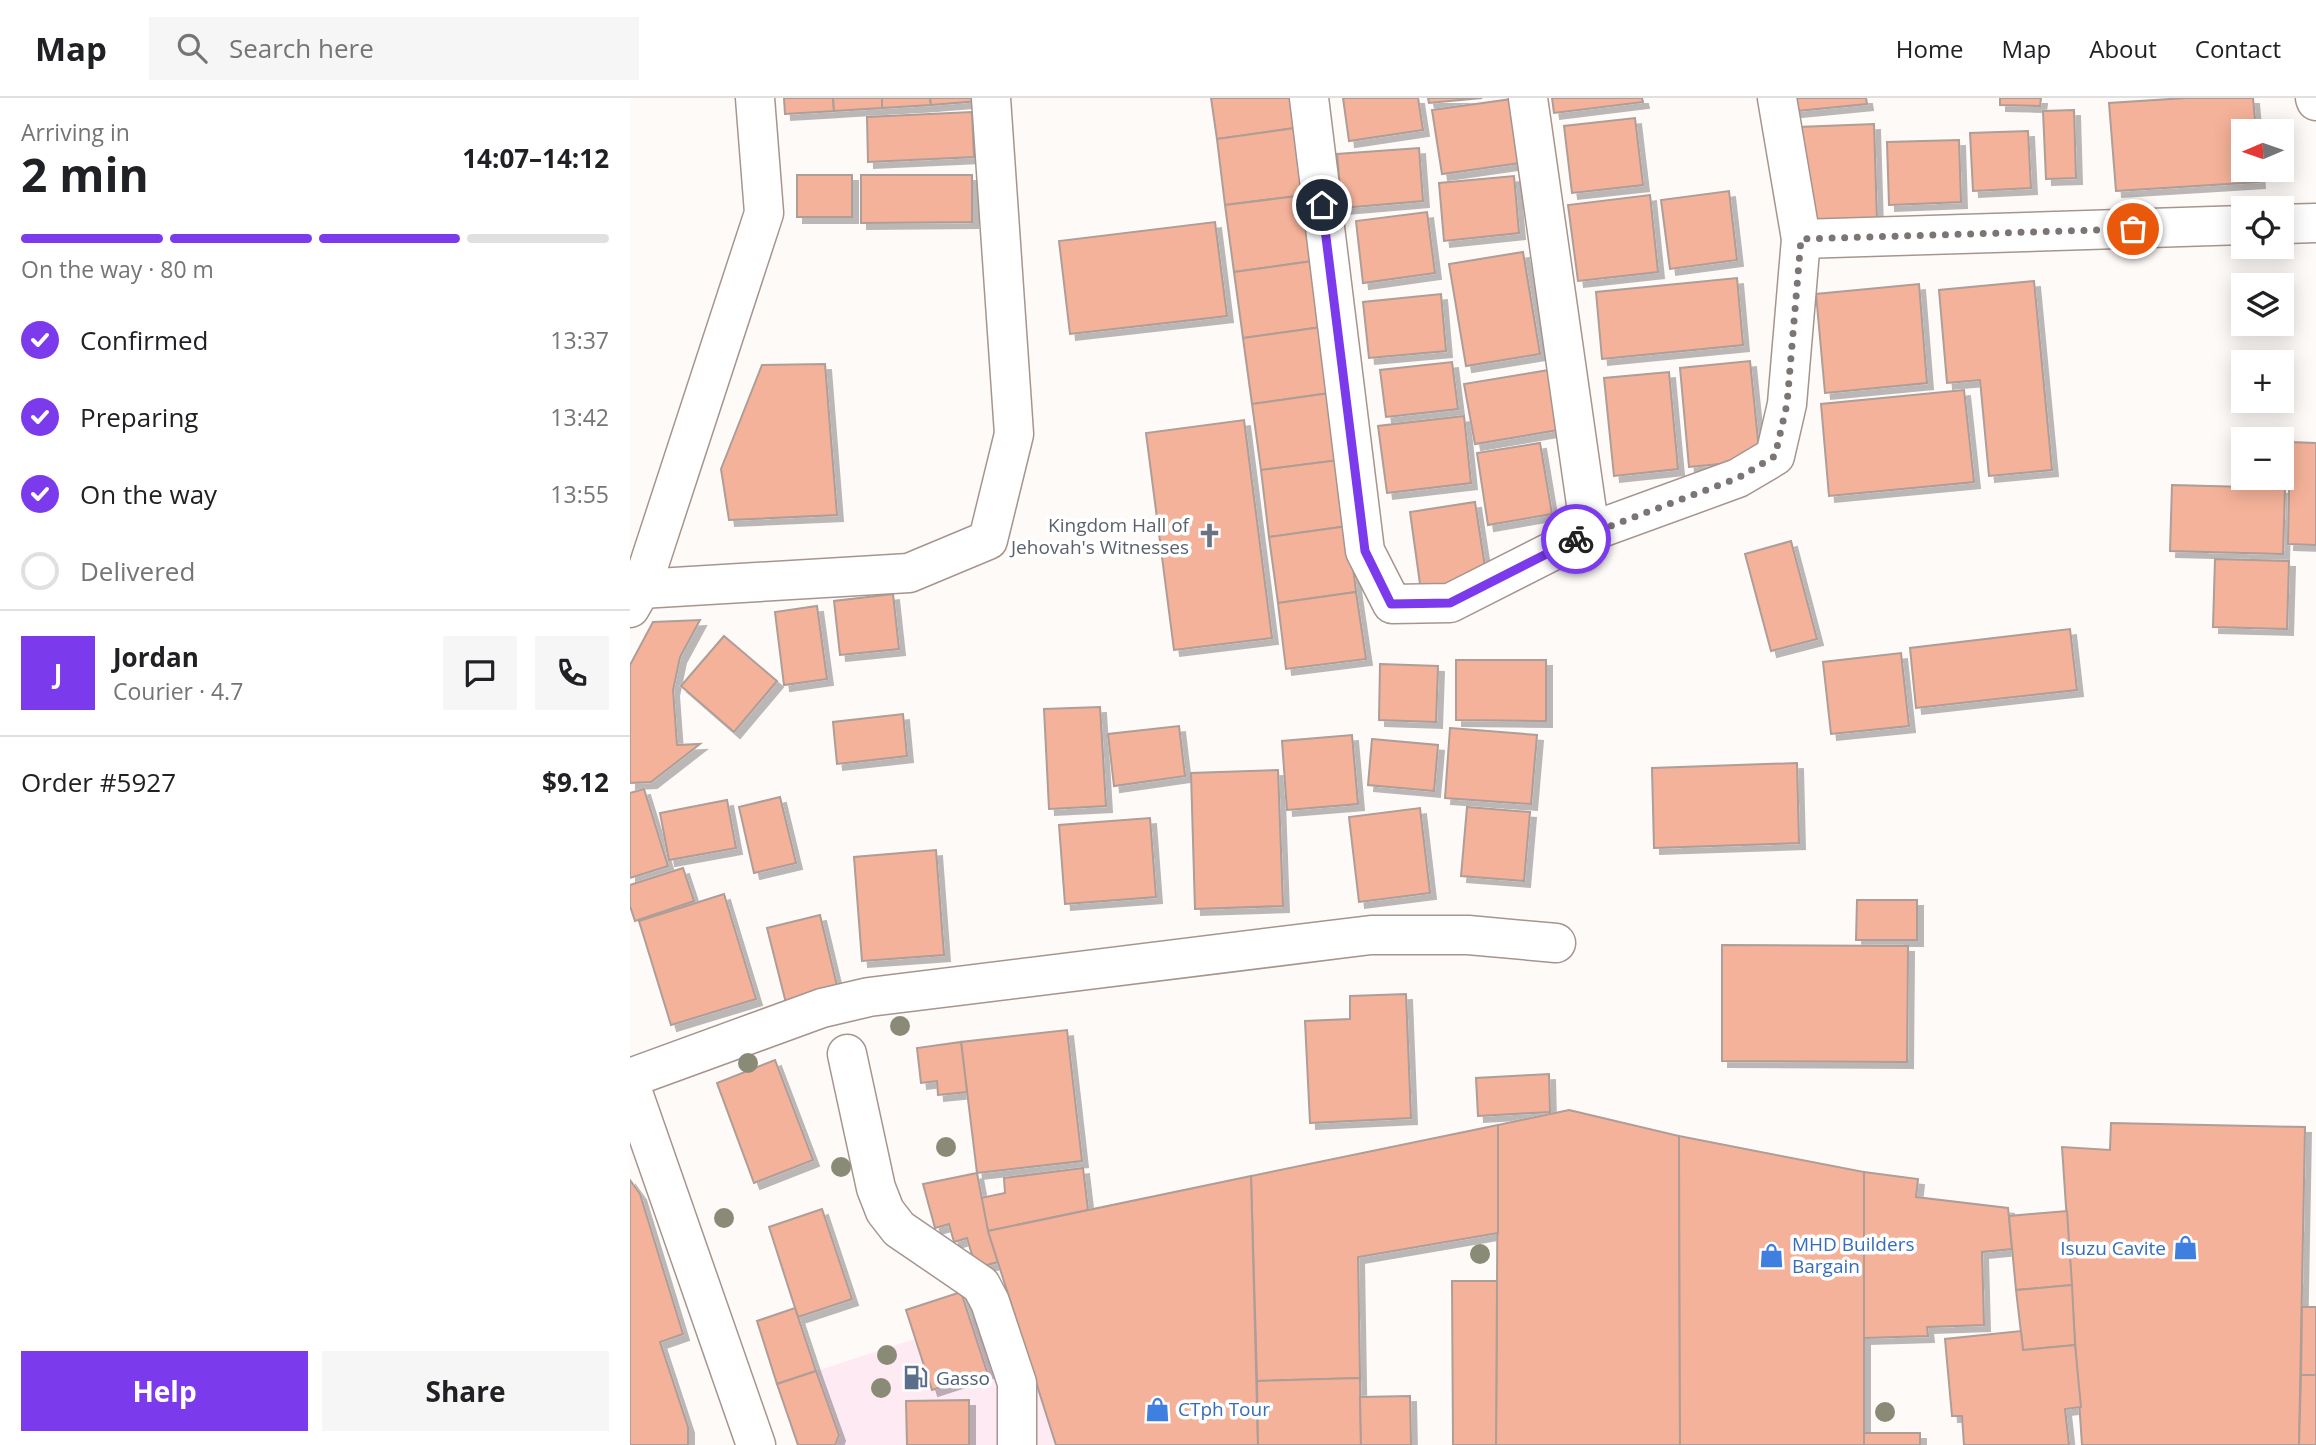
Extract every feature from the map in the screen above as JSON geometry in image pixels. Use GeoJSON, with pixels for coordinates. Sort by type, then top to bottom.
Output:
{"type":"FeatureCollection","features":[{"type":"Feature","properties":{"kind":"street"},"geometry":{"type":"LineString","coordinates":[[755,98],[764,213],[636,599],[909,573],[988,540],[1014,434],[990,98]]}},
{"type":"Feature","properties":{"kind":"street"},"geometry":{"type":"LineString","coordinates":[[1309,98],[1365,551],[1391,604],[1450,603],[1590,532],[1738,478],[1775,456],[1787,404],[1801,239],[1777,98]]}},
{"type":"Feature","properties":{"kind":"street"},"geometry":{"type":"LineString","coordinates":[[1528,98],[1590,532]]}},
{"type":"Feature","properties":{"kind":"street"},"geometry":{"type":"LineString","coordinates":[[2294,224],[2316,223]]}},
{"type":"Feature","properties":{"kind":"street"},"geometry":{"type":"LineString","coordinates":[[1801,239],[2231,225]]}},
{"type":"Feature","properties":{"kind":"street"},"geometry":{"type":"LineString","coordinates":[[756,1445],[632,1094],[822,1008],[869,998],[1371,935],[1456,934],[1556,943]]}},
{"type":"Feature","properties":{"kind":"street"},"geometry":{"type":"LineString","coordinates":[[846,1054],[876,1188],[885,1211],[899,1229],[981,1285],[990,1302],[1015,1375],[1017,1445]]}},
{"type":"Feature","properties":{"kind":"shaded area","name":"Gasso"},"geometry":{"type":"Polygon","coordinates":[[[1012,1307],[1056,1445],[798,1445],[777,1384],[1012,1307]]]}},
{"type":"Feature","properties":{"kind":"building"},"geometry":{"type":"Polygon","coordinates":[[[784,98],[833,98],[834,111],[785,114],[784,98]]]}},
{"type":"Feature","properties":{"kind":"building"},"geometry":{"type":"Polygon","coordinates":[[[833,98],[882,98],[882,108],[834,111],[833,98]]]}},
{"type":"Feature","properties":{"kind":"building"},"geometry":{"type":"Polygon","coordinates":[[[882,98],[930,98],[931,105],[882,108],[882,98]]]}},
{"type":"Feature","properties":{"kind":"building"},"geometry":{"type":"Polygon","coordinates":[[[930,98],[979,98],[979,101],[931,105],[930,98]]]}},
{"type":"Feature","properties":{"kind":"building"},"geometry":{"type":"Polygon","coordinates":[[[1211,98],[1291,98],[1295,128],[1217,139],[1211,98]]]}},
{"type":"Feature","properties":{"kind":"building"},"geometry":{"type":"Polygon","coordinates":[[[1343,98],[1418,98],[1423,130],[1349,141],[1343,98]]]}},
{"type":"Feature","properties":{"kind":"building"},"geometry":{"type":"Polygon","coordinates":[[[1428,98],[1482,98],[1429,103],[1428,98]]]}},
{"type":"Feature","properties":{"kind":"building"},"geometry":{"type":"Polygon","coordinates":[[[1552,98],[1642,98],[1643,102],[1554,113],[1552,98]]]}},
{"type":"Feature","properties":{"kind":"building"},"geometry":{"type":"Polygon","coordinates":[[[1786,98],[1866,98],[1867,104],[1787,112],[1786,98]]]}},
{"type":"Feature","properties":{"kind":"building"},"geometry":{"type":"Polygon","coordinates":[[[2000,98],[2041,98],[2040,106],[2000,105],[2000,98]]]}},
{"type":"Feature","properties":{"kind":"building"},"geometry":{"type":"Polygon","coordinates":[[[2186,98],[2253,98],[2255,119],[2231,119],[2231,182],[2259,182],[2116,191],[2109,103],[2186,98]]]}},
{"type":"Feature","properties":{"kind":"building"},"geometry":{"type":"Polygon","coordinates":[[[1512,99],[1520,163],[1442,174],[1432,110],[1512,99]]]}},
{"type":"Feature","properties":{"kind":"building"},"geometry":{"type":"Polygon","coordinates":[[[2074,110],[2076,178],[2046,179],[2043,111],[2074,110]]]}},
{"type":"Feature","properties":{"kind":"building"},"geometry":{"type":"Polygon","coordinates":[[[972,112],[974,157],[868,162],[867,117],[972,112]]]}},
{"type":"Feature","properties":{"kind":"building"},"geometry":{"type":"Polygon","coordinates":[[[1635,118],[1643,185],[1572,193],[1564,126],[1635,118]]]}},
{"type":"Feature","properties":{"kind":"building"},"geometry":{"type":"Polygon","coordinates":[[[1874,124],[1877,222],[1802,225],[1798,127],[1874,124]]]}},
{"type":"Feature","properties":{"kind":"building"},"geometry":{"type":"Polygon","coordinates":[[[1295,128],[1305,195],[1225,205],[1217,139],[1295,128]]]}},
{"type":"Feature","properties":{"kind":"building"},"geometry":{"type":"Polygon","coordinates":[[[2028,131],[2031,188],[1973,191],[1970,133],[2028,131]]]}},
{"type":"Feature","properties":{"kind":"building"},"geometry":{"type":"Polygon","coordinates":[[[1959,140],[1961,202],[1889,205],[1887,142],[1959,140]]]}},
{"type":"Feature","properties":{"kind":"building"},"geometry":{"type":"Polygon","coordinates":[[[1419,148],[1423,201],[1342,208],[1337,154],[1419,148]]]}},
{"type":"Feature","properties":{"kind":"building"},"geometry":{"type":"Polygon","coordinates":[[[797,175],[852,175],[852,217],[797,217],[797,175]]]}},
{"type":"Feature","properties":{"kind":"building"},"geometry":{"type":"Polygon","coordinates":[[[861,175],[972,175],[972,222],[861,223],[861,175]]]}},
{"type":"Feature","properties":{"kind":"building"},"geometry":{"type":"Polygon","coordinates":[[[1514,176],[1519,233],[1444,241],[1439,183],[1514,176]]]}},
{"type":"Feature","properties":{"kind":"building"},"geometry":{"type":"Polygon","coordinates":[[[1729,191],[1737,260],[1670,269],[1661,200],[1729,191]]]}},
{"type":"Feature","properties":{"kind":"building"},"geometry":{"type":"Polygon","coordinates":[[[1305,195],[1313,261],[1234,272],[1225,205],[1305,195]]]}},
{"type":"Feature","properties":{"kind":"building"},"geometry":{"type":"Polygon","coordinates":[[[1650,195],[1658,272],[1578,281],[1568,205],[1650,195]]]}},
{"type":"Feature","properties":{"kind":"building"},"geometry":{"type":"Polygon","coordinates":[[[1427,212],[1435,273],[1363,283],[1356,221],[1427,212]]]}},
{"type":"Feature","properties":{"kind":"building"},"geometry":{"type":"Polygon","coordinates":[[[1215,222],[1227,316],[1070,334],[1059,241],[1215,222]]]}},
{"type":"Feature","properties":{"kind":"building"},"geometry":{"type":"Polygon","coordinates":[[[1523,252],[1540,354],[1466,366],[1449,264],[1523,252]]]}},
{"type":"Feature","properties":{"kind":"building"},"geometry":{"type":"Polygon","coordinates":[[[1313,261],[1322,327],[1243,338],[1234,272],[1313,261]]]}},
{"type":"Feature","properties":{"kind":"building"},"geometry":{"type":"Polygon","coordinates":[[[1737,278],[1743,345],[1602,359],[1596,292],[1737,278]]]}},
{"type":"Feature","properties":{"kind":"building"},"geometry":{"type":"Polygon","coordinates":[[[2034,281],[2052,470],[1989,476],[1980,380],[1947,383],[1939,290],[2034,281]]]}},
{"type":"Feature","properties":{"kind":"building"},"geometry":{"type":"Polygon","coordinates":[[[1919,284],[1927,383],[1825,393],[1816,294],[1919,284]]]}},
{"type":"Feature","properties":{"kind":"building"},"geometry":{"type":"Polygon","coordinates":[[[1441,294],[1446,351],[1369,358],[1363,302],[1441,294]]]}},
{"type":"Feature","properties":{"kind":"building"},"geometry":{"type":"Polygon","coordinates":[[[1322,327],[1330,393],[1252,404],[1243,338],[1322,327]]]}},
{"type":"Feature","properties":{"kind":"building"},"geometry":{"type":"Polygon","coordinates":[[[1750,361],[1760,460],[1689,467],[1680,368],[1750,361]]]}},
{"type":"Feature","properties":{"kind":"building"},"geometry":{"type":"Polygon","coordinates":[[[1452,362],[1458,409],[1386,417],[1380,370],[1452,362]]]}},
{"type":"Feature","properties":{"kind":"building"},"geometry":{"type":"Polygon","coordinates":[[[825,364],[837,515],[729,520],[721,469],[762,365],[825,364]]]}},
{"type":"Feature","properties":{"kind":"building"},"geometry":{"type":"Polygon","coordinates":[[[1549,370],[1558,430],[1475,444],[1464,384],[1549,370]]]}},
{"type":"Feature","properties":{"kind":"building"},"geometry":{"type":"Polygon","coordinates":[[[1669,372],[1678,469],[1614,476],[1604,378],[1669,372]]]}},
{"type":"Feature","properties":{"kind":"building"},"geometry":{"type":"Polygon","coordinates":[[[1964,390],[1974,482],[1829,496],[1821,404],[1964,390]]]}},
{"type":"Feature","properties":{"kind":"building"},"geometry":{"type":"Polygon","coordinates":[[[1330,393],[1339,460],[1261,470],[1252,404],[1330,393]]]}},
{"type":"Feature","properties":{"kind":"building"},"geometry":{"type":"Polygon","coordinates":[[[1464,416],[1471,483],[1387,493],[1378,426],[1464,416]]]}},
{"type":"Feature","properties":{"kind":"building","name":"Kingdom Hall of Jehovah's Witnesses"},"geometry":{"type":"Polygon","coordinates":[[[1244,420],[1272,638],[1174,650],[1146,433],[1244,420]]]}},
{"type":"Feature","properties":{"kind":"building"},"geometry":{"type":"Polygon","coordinates":[[[2294,442],[2316,443],[2316,545],[2288,544],[2289,490],[2294,490],[2294,442]]]}},
{"type":"Feature","properties":{"kind":"building"},"geometry":{"type":"Polygon","coordinates":[[[1540,443],[1552,514],[1488,525],[1477,453],[1540,443]]]}},
{"type":"Feature","properties":{"kind":"building"},"geometry":{"type":"Polygon","coordinates":[[[1339,460],[1348,526],[1269,537],[1261,470],[1339,460]]]}},
{"type":"Feature","properties":{"kind":"building"},"geometry":{"type":"Polygon","coordinates":[[[2172,485],[2231,487],[2231,490],[2285,490],[2283,554],[2170,551],[2172,485]]]}},
{"type":"Feature","properties":{"kind":"building"},"geometry":{"type":"Polygon","coordinates":[[[1475,502],[1487,580],[1421,591],[1410,512],[1475,502]]]}},
{"type":"Feature","properties":{"kind":"building"},"geometry":{"type":"Polygon","coordinates":[[[1348,526],[1356,592],[1278,603],[1269,537],[1348,526]]]}},
{"type":"Feature","properties":{"kind":"building"},"geometry":{"type":"Polygon","coordinates":[[[1791,541],[1817,639],[1771,651],[1745,554],[1791,541]]]}},
{"type":"Feature","properties":{"kind":"building"},"geometry":{"type":"Polygon","coordinates":[[[2215,559],[2289,561],[2287,629],[2213,627],[2215,559]]]}},
{"type":"Feature","properties":{"kind":"building"},"geometry":{"type":"Polygon","coordinates":[[[1356,592],[1366,659],[1286,669],[1278,603],[1356,592]]]}},
{"type":"Feature","properties":{"kind":"building"},"geometry":{"type":"Polygon","coordinates":[[[893,594],[899,649],[840,655],[834,601],[893,594]]]}},
{"type":"Feature","properties":{"kind":"building"},"geometry":{"type":"Polygon","coordinates":[[[817,606],[827,679],[784,685],[775,612],[817,606]]]}},
{"type":"Feature","properties":{"kind":"building"},"geometry":{"type":"Polygon","coordinates":[[[700,620],[680,657],[673,690],[677,745],[700,744],[651,782],[630,783],[630,665],[653,622],[700,620]]]}},
{"type":"Feature","properties":{"kind":"building"},"geometry":{"type":"Polygon","coordinates":[[[2070,629],[2077,690],[1916,708],[1910,648],[2070,629]]]}},
{"type":"Feature","properties":{"kind":"building"},"geometry":{"type":"Polygon","coordinates":[[[724,636],[777,681],[734,732],[681,686],[724,636]]]}},
{"type":"Feature","properties":{"kind":"building"},"geometry":{"type":"Polygon","coordinates":[[[1901,653],[1909,726],[1831,734],[1823,662],[1901,653]]]}},
{"type":"Feature","properties":{"kind":"building"},"geometry":{"type":"Polygon","coordinates":[[[1456,660],[1546,660],[1546,721],[1456,720],[1456,660]]]}},
{"type":"Feature","properties":{"kind":"building"},"geometry":{"type":"Polygon","coordinates":[[[1380,664],[1438,666],[1436,722],[1379,720],[1380,664]]]}},
{"type":"Feature","properties":{"kind":"building"},"geometry":{"type":"Polygon","coordinates":[[[1100,707],[1106,806],[1049,809],[1044,709],[1100,707]]]}},
{"type":"Feature","properties":{"kind":"building"},"geometry":{"type":"Polygon","coordinates":[[[903,714],[907,756],[837,764],[833,722],[903,714]]]}},
{"type":"Feature","properties":{"kind":"building"},"geometry":{"type":"Polygon","coordinates":[[[1179,726],[1185,776],[1114,786],[1108,734],[1179,726]]]}},
{"type":"Feature","properties":{"kind":"building"},"geometry":{"type":"Polygon","coordinates":[[[1450,728],[1537,735],[1531,804],[1445,798],[1450,728]]]}},
{"type":"Feature","properties":{"kind":"building"},"geometry":{"type":"Polygon","coordinates":[[[1352,735],[1358,804],[1287,810],[1282,741],[1352,735]]]}},
{"type":"Feature","properties":{"kind":"building"},"geometry":{"type":"Polygon","coordinates":[[[1372,739],[1438,745],[1434,791],[1368,785],[1372,739]]]}},
{"type":"Feature","properties":{"kind":"building"},"geometry":{"type":"Polygon","coordinates":[[[1797,763],[1799,843],[1654,848],[1652,768],[1797,763]]]}},
{"type":"Feature","properties":{"kind":"building"},"geometry":{"type":"Polygon","coordinates":[[[1278,770],[1283,906],[1195,909],[1191,773],[1278,770]]]}},
{"type":"Feature","properties":{"kind":"building"},"geometry":{"type":"Polygon","coordinates":[[[644,789],[668,866],[630,878],[630,793],[644,789]]]}},
{"type":"Feature","properties":{"kind":"building"},"geometry":{"type":"Polygon","coordinates":[[[780,797],[796,863],[754,873],[739,807],[780,797]]]}},
{"type":"Feature","properties":{"kind":"building"},"geometry":{"type":"Polygon","coordinates":[[[727,800],[736,848],[669,860],[660,813],[727,800]]]}},
{"type":"Feature","properties":{"kind":"building"},"geometry":{"type":"Polygon","coordinates":[[[1467,807],[1530,812],[1524,881],[1461,876],[1467,807]]]}},
{"type":"Feature","properties":{"kind":"building"},"geometry":{"type":"Polygon","coordinates":[[[1420,808],[1430,893],[1359,902],[1349,817],[1420,808]]]}},
{"type":"Feature","properties":{"kind":"building"},"geometry":{"type":"Polygon","coordinates":[[[1150,818],[1156,897],[1065,904],[1059,825],[1150,818]]]}},
{"type":"Feature","properties":{"kind":"building"},"geometry":{"type":"Polygon","coordinates":[[[936,850],[944,955],[862,961],[854,857],[936,850]]]}},
{"type":"Feature","properties":{"kind":"building"},"geometry":{"type":"Polygon","coordinates":[[[683,868],[694,901],[635,921],[630,906],[630,885],[683,868]]]}},
{"type":"Feature","properties":{"kind":"building"},"geometry":{"type":"Polygon","coordinates":[[[724,894],[756,999],[671,1025],[639,921],[724,894]]]}},
{"type":"Feature","properties":{"kind":"building"},"geometry":{"type":"Polygon","coordinates":[[[1857,900],[1917,900],[1917,940],[1856,940],[1857,900]]]}},
{"type":"Feature","properties":{"kind":"building"},"geometry":{"type":"Polygon","coordinates":[[[820,915],[839,994],[787,1007],[767,928],[820,915]]]}},
{"type":"Feature","properties":{"kind":"building"},"geometry":{"type":"Polygon","coordinates":[[[1722,945],[1908,946],[1907,1062],[1722,1061],[1722,945]]]}},
{"type":"Feature","properties":{"kind":"building"},"geometry":{"type":"Polygon","coordinates":[[[1406,994],[1411,1118],[1310,1123],[1305,1021],[1350,1019],[1350,996],[1406,994]]]}},
{"type":"Feature","properties":{"kind":"building"},"geometry":{"type":"Polygon","coordinates":[[[1067,1030],[1082,1161],[977,1173],[961,1042],[1067,1030]]]}},
{"type":"Feature","properties":{"kind":"building"},"geometry":{"type":"Polygon","coordinates":[[[961,1042],[967,1092],[938,1095],[937,1081],[921,1083],[917,1048],[961,1042]]]}},
{"type":"Feature","properties":{"kind":"building"},"geometry":{"type":"Polygon","coordinates":[[[775,1060],[813,1160],[754,1183],[717,1083],[775,1060]]]}},
{"type":"Feature","properties":{"kind":"building"},"geometry":{"type":"Polygon","coordinates":[[[1549,1074],[1550,1112],[1478,1116],[1476,1078],[1549,1074]]]}},
{"type":"Feature","properties":{"kind":"building"},"geometry":{"type":"Polygon","coordinates":[[[1569,1110],[1679,1136],[1680,1445],[1496,1445],[1498,1125],[1569,1110]]]}},
{"type":"Feature","properties":{"kind":"building","name":"Isuzu Cavite"},"geometry":{"type":"Polygon","coordinates":[[[2111,1123],[2305,1127],[2299,1445],[2082,1445],[2062,1147],[2110,1150],[2111,1123]]]}},
{"type":"Feature","properties":{"kind":"building"},"geometry":{"type":"Polygon","coordinates":[[[1498,1125],[1498,1233],[1358,1257],[1360,1378],[1257,1381],[1251,1176],[1498,1125]]]}},
{"type":"Feature","properties":{"kind":"building","name":"MHD Builders Bargain"},"geometry":{"type":"Polygon","coordinates":[[[1679,1136],[1864,1172],[1864,1445],[1680,1445],[1679,1136]]]}},
{"type":"Feature","properties":{"kind":"building"},"geometry":{"type":"Polygon","coordinates":[[[1083,1168],[1088,1210],[988,1231],[981,1198],[1005,1193],[1004,1178],[1083,1168]]]}},
{"type":"Feature","properties":{"kind":"building"},"geometry":{"type":"Polygon","coordinates":[[[1864,1172],[1918,1179],[1916,1197],[2008,1208],[2012,1249],[1982,1252],[1984,1325],[1927,1327],[1928,1336],[1864,1338],[1864,1172]]]}},
{"type":"Feature","properties":{"kind":"building"},"geometry":{"type":"Polygon","coordinates":[[[977,1173],[988,1231],[998,1262],[976,1268],[967,1238],[954,1242],[949,1224],[935,1228],[923,1184],[977,1173]]]}},
{"type":"Feature","properties":{"kind":"building"},"geometry":{"type":"Polygon","coordinates":[[[1251,1176],[1258,1445],[1056,1445],[988,1231],[1251,1176]]]}},
{"type":"Feature","properties":{"kind":"building"},"geometry":{"type":"Polygon","coordinates":[[[630,1180],[640,1194],[683,1334],[660,1342],[688,1427],[688,1445],[630,1445],[630,1180]]]}},
{"type":"Feature","properties":{"kind":"building"},"geometry":{"type":"Polygon","coordinates":[[[822,1209],[852,1299],[798,1317],[769,1227],[822,1209]]]}},
{"type":"Feature","properties":{"kind":"building"},"geometry":{"type":"Polygon","coordinates":[[[2067,1211],[2072,1285],[2016,1290],[2009,1216],[2067,1211]]]}},
{"type":"Feature","properties":{"kind":"building"},"geometry":{"type":"Polygon","coordinates":[[[1452,1281],[1497,1281],[1496,1445],[1453,1445],[1452,1281]]]}},
{"type":"Feature","properties":{"kind":"building"},"geometry":{"type":"Polygon","coordinates":[[[2072,1285],[2075,1345],[2023,1350],[2016,1290],[2072,1285]]]}},
{"type":"Feature","properties":{"kind":"building"},"geometry":{"type":"Polygon","coordinates":[[[961,1292],[987,1372],[932,1390],[906,1310],[961,1292]]]}},
{"type":"Feature","properties":{"kind":"building"},"geometry":{"type":"Polygon","coordinates":[[[2302,1307],[2316,1307],[2316,1375],[2301,1375],[2302,1307]]]}},
{"type":"Feature","properties":{"kind":"building"},"geometry":{"type":"Polygon","coordinates":[[[795,1308],[816,1371],[777,1384],[757,1321],[795,1308]]]}},
{"type":"Feature","properties":{"kind":"building"},"geometry":{"type":"Polygon","coordinates":[[[2021,1331],[2023,1350],[2075,1345],[2081,1407],[2065,1409],[2069,1445],[1964,1445],[1962,1416],[1952,1416],[1945,1339],[2021,1331]]]}},
{"type":"Feature","properties":{"kind":"building"},"geometry":{"type":"Polygon","coordinates":[[[816,1371],[839,1435],[835,1445],[798,1445],[777,1384],[816,1371]]]}},
{"type":"Feature","properties":{"kind":"building"},"geometry":{"type":"Polygon","coordinates":[[[2301,1375],[2316,1375],[2316,1445],[2299,1445],[2301,1375]]]}},
{"type":"Feature","properties":{"kind":"building"},"geometry":{"type":"Polygon","coordinates":[[[1360,1378],[1361,1445],[1258,1445],[1257,1381],[1360,1378]]]}},
{"type":"Feature","properties":{"kind":"building"},"geometry":{"type":"Polygon","coordinates":[[[1410,1396],[1411,1445],[1361,1445],[1360,1397],[1410,1396]]]}},
{"type":"Feature","properties":{"kind":"building"},"geometry":{"type":"Polygon","coordinates":[[[969,1400],[969,1445],[907,1445],[906,1401],[969,1400]]]}},
{"type":"Feature","properties":{"kind":"building"},"geometry":{"type":"Polygon","coordinates":[[[1864,1433],[1920,1433],[1920,1445],[1864,1445],[1864,1433]]]}},
{"type":"Feature","properties":{"kind":"way so far"},"geometry":{"type":"LineString","coordinates":[[1576,539],[1738,478],[1775,456],[1787,404],[1801,239],[2133,229]]}},
{"type":"Feature","properties":{"kind":"place","name":"Kingdom Hall of Jehovah's Witnesses"},"geometry":{"type":"Point","coordinates":[1209,536]}},
{"type":"Feature","properties":{"kind":"place","name":"Isuzu Cavite"},"geometry":{"type":"Point","coordinates":[2186,1248]}},
{"type":"Feature","properties":{"kind":"place","name":"MHD Builders Bargain"},"geometry":{"type":"Point","coordinates":[1772,1255]}},
{"type":"Feature","properties":{"kind":"place","name":"Gasso"},"geometry":{"type":"Point","coordinates":[916,1378]}},
{"type":"Feature","properties":{"kind":"place","name":"CTph Tour"},"geometry":{"type":"Point","coordinates":[1158,1409]}},
{"type":"Feature","properties":{"kind":"route"},"geometry":{"type":"LineString","coordinates":[[1322,205],[1365,551],[1391,604],[1450,603],[1576,539]]}}]}
